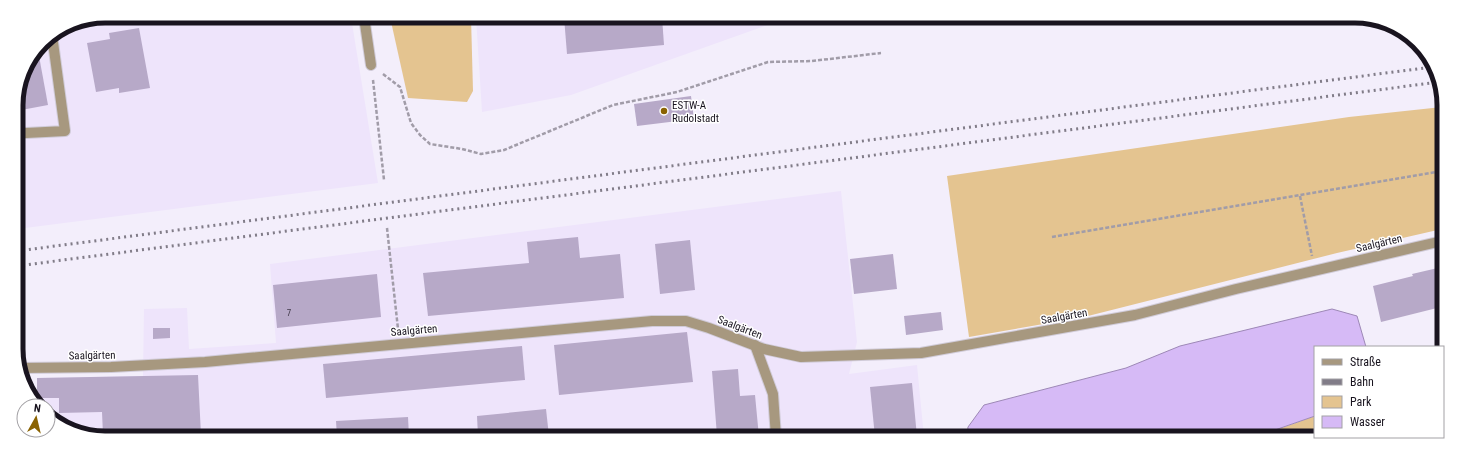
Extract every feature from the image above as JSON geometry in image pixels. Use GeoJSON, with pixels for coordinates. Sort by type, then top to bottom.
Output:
{"type":"FeatureCollection","features":[{"type":"Feature","properties":{"kind":"street"},"geometry":{"type":"LineString","coordinates":[[365,23],[371,65]]}},
{"type":"Feature","properties":{"kind":"street"},"geometry":{"type":"LineString","coordinates":[[23,133],[65,131],[53,42]]}},
{"type":"Feature","properties":{"kind":"street","name":"Saalgärten"},"geometry":{"type":"LineString","coordinates":[[26,368],[111,367],[190,362],[652,321],[686,321],[764,349],[801,357],[921,353],[1135,315],[1437,242]]}},
{"type":"Feature","properties":{"kind":"street"},"geometry":{"type":"LineString","coordinates":[[755,346],[773,394],[776,431]]}},
{"type":"Feature","properties":{"kind":"path"},"geometry":{"type":"LineString","coordinates":[[371,65],[400,86],[412,123],[420,135],[430,144],[462,149],[481,154],[504,150],[612,105],[677,92],[768,62],[812,61],[881,53]]}},
{"type":"Feature","properties":{"kind":"path"},"geometry":{"type":"LineString","coordinates":[[371,65],[384,180]]}},
{"type":"Feature","properties":{"kind":"path"},"geometry":{"type":"LineString","coordinates":[[1052,237],[1437,172]]}},
{"type":"Feature","properties":{"kind":"path"},"geometry":{"type":"LineString","coordinates":[[1300,196],[1314,271]]}},
{"type":"Feature","properties":{"kind":"path"},"geometry":{"type":"LineString","coordinates":[[387,228],[400,344]]}},
{"type":"Feature","properties":{"kind":"shaded area"},"geometry":{"type":"Polygon","coordinates":[[[352,23],[378,183],[23,228],[23,99],[27,78],[37,59],[51,43],[73,29],[94,24],[352,23]]]}},
{"type":"Feature","properties":{"kind":"shaded area"},"geometry":{"type":"Polygon","coordinates":[[[476,23],[773,23],[571,95],[482,112],[476,23]]]}},
{"type":"Feature","properties":{"kind":"shaded area"},"geometry":{"type":"Polygon","coordinates":[[[841,191],[857,342],[849,374],[917,365],[923,431],[105,431],[76,426],[56,412],[56,398],[39,398],[37,395],[37,378],[143,376],[144,309],[187,308],[189,349],[276,343],[270,264],[841,191]]]}},
{"type":"Feature","properties":{"kind":"green space"},"geometry":{"type":"Polygon","coordinates":[[[391,23],[471,23],[473,91],[467,102],[408,98],[391,23]]]}},
{"type":"Feature","properties":{"kind":"green space"},"geometry":{"type":"Polygon","coordinates":[[[1437,108],[1437,230],[1337,253],[1084,317],[969,337],[947,176],[1349,117],[1437,108]]]}},
{"type":"Feature","properties":{"kind":"green space"},"geometry":{"type":"Polygon","coordinates":[[[1314,416],[1314,431],[1273,431],[1314,416]]]}},
{"type":"Feature","properties":{"kind":"water"},"geometry":{"type":"Polygon","coordinates":[[[1332,309],[1357,316],[1366,346],[1314,346],[1314,416],[1272,431],[968,431],[968,427],[984,405],[1126,368],[1180,346],[1332,309]]]}},
{"type":"Feature","properties":{"kind":"building"},"geometry":{"type":"Polygon","coordinates":[[[564,23],[662,23],[664,45],[567,54],[564,23]]]}},
{"type":"Feature","properties":{"kind":"building"},"geometry":{"type":"Polygon","coordinates":[[[139,28],[150,88],[119,93],[119,88],[96,92],[87,43],[110,39],[109,33],[139,28]]]}},
{"type":"Feature","properties":{"kind":"building"},"geometry":{"type":"Polygon","coordinates":[[[39,56],[48,105],[23,110],[23,99],[27,78],[39,56]]]}},
{"type":"Feature","properties":{"kind":"building","name":"ESTW-A Rudolstadt"},"geometry":{"type":"Polygon","coordinates":[[[691,96],[694,119],[637,126],[634,104],[691,96]]]}},
{"type":"Feature","properties":{"kind":"building"},"geometry":{"type":"Polygon","coordinates":[[[578,237],[580,258],[620,254],[624,298],[428,316],[423,273],[529,263],[527,242],[578,237]]]}},
{"type":"Feature","properties":{"kind":"building"},"geometry":{"type":"Polygon","coordinates":[[[690,240],[695,290],[660,294],[655,244],[690,240]]]}},
{"type":"Feature","properties":{"kind":"building"},"geometry":{"type":"Polygon","coordinates":[[[893,254],[897,289],[854,294],[850,259],[893,254]]]}},
{"type":"Feature","properties":{"kind":"building"},"geometry":{"type":"Polygon","coordinates":[[[1437,268],[1437,308],[1381,322],[1373,286],[1413,276],[1412,274],[1437,268]]]}},
{"type":"Feature","properties":{"kind":"building"},"geometry":{"type":"Polygon","coordinates":[[[377,274],[381,317],[277,328],[273,285],[377,274]]]}},
{"type":"Feature","properties":{"kind":"building"},"geometry":{"type":"Polygon","coordinates":[[[941,312],[943,330],[906,335],[904,316],[941,312]]]}},
{"type":"Feature","properties":{"kind":"building"},"geometry":{"type":"Polygon","coordinates":[[[153,328],[170,328],[170,338],[153,339],[153,328]]]}},
{"type":"Feature","properties":{"kind":"building"},"geometry":{"type":"Polygon","coordinates":[[[687,332],[693,382],[559,395],[554,345],[687,332]]]}},
{"type":"Feature","properties":{"kind":"building"},"geometry":{"type":"Polygon","coordinates":[[[522,346],[525,380],[326,398],[323,364],[522,346]]]}},
{"type":"Feature","properties":{"kind":"building"},"geometry":{"type":"Polygon","coordinates":[[[738,369],[740,396],[755,395],[758,431],[717,431],[712,371],[738,369]]]}},
{"type":"Feature","properties":{"kind":"building"},"geometry":{"type":"Polygon","coordinates":[[[198,375],[201,431],[103,431],[102,412],[59,413],[59,398],[39,398],[37,395],[37,378],[198,375]]]}},
{"type":"Feature","properties":{"kind":"building"},"geometry":{"type":"Polygon","coordinates":[[[912,383],[916,431],[874,431],[870,387],[912,383]]]}},
{"type":"Feature","properties":{"kind":"building"},"geometry":{"type":"Polygon","coordinates":[[[546,409],[548,431],[478,431],[477,416],[546,409]]]}},
{"type":"Feature","properties":{"kind":"building"},"geometry":{"type":"Polygon","coordinates":[[[408,417],[409,431],[337,431],[336,421],[408,417]]]}},
{"type":"Feature","properties":{"kind":"railway"},"geometry":{"type":"LineString","coordinates":[[23,250],[1428,68]]}},
{"type":"Feature","properties":{"kind":"railway"},"geometry":{"type":"LineString","coordinates":[[23,265],[1434,83]]}},
{"type":"Feature","properties":{"kind":"place","name":"ESTW-A Rudolstadt"},"geometry":{"type":"Point","coordinates":[664,111]}}]}
